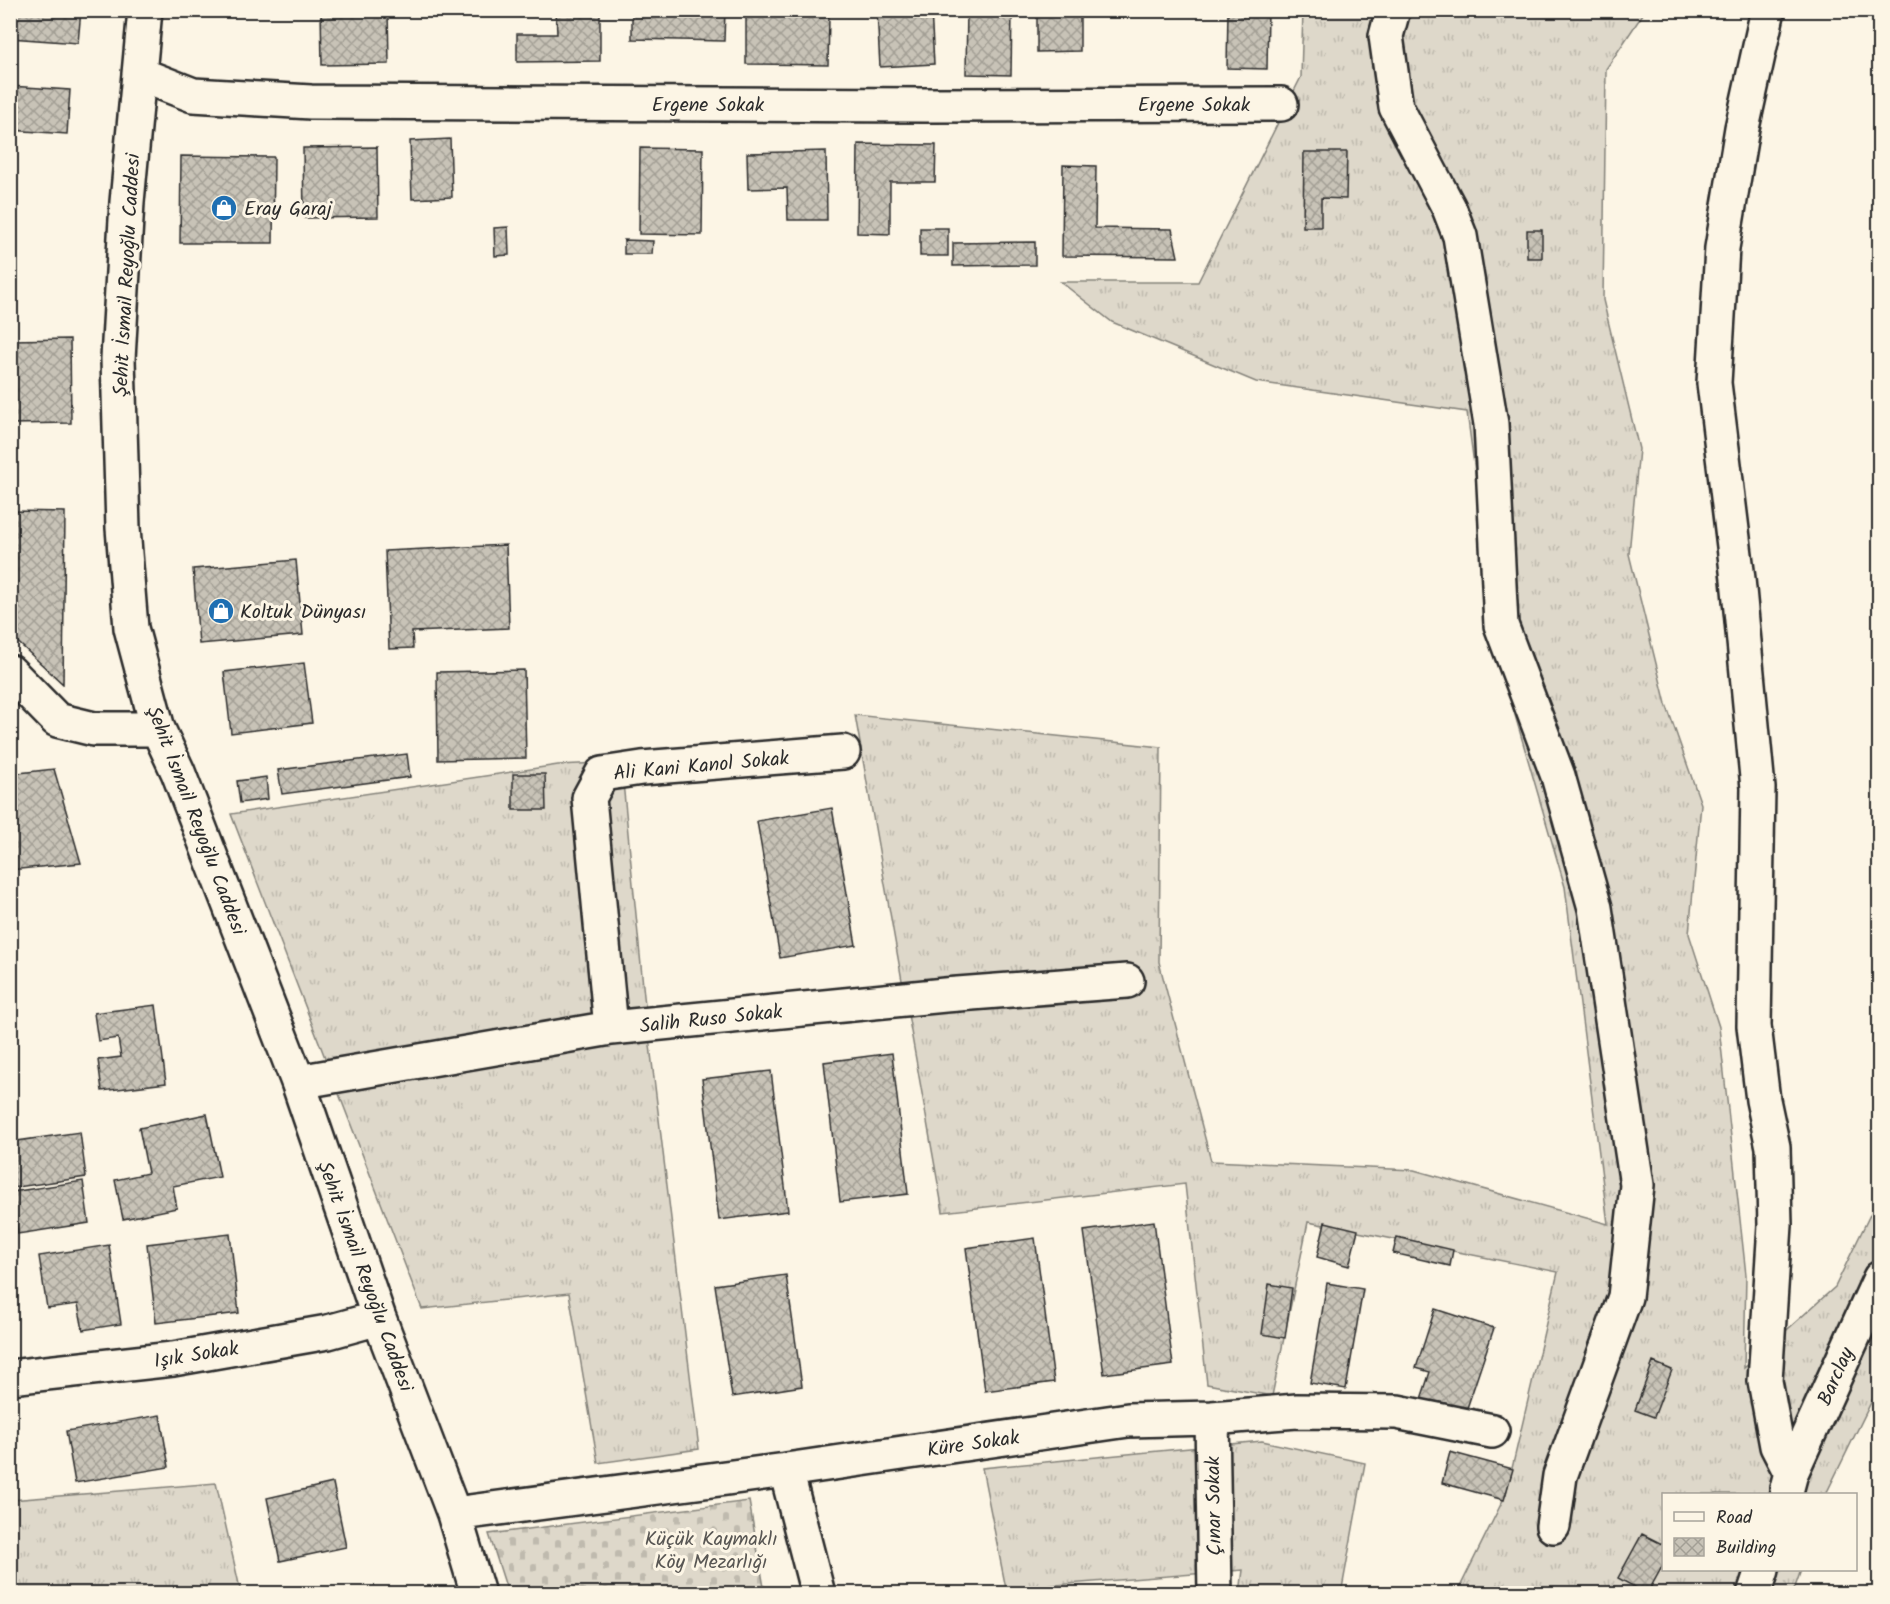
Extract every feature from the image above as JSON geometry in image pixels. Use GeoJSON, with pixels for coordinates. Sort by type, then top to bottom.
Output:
{"type":"FeatureCollection","features":[{"type":"Feature","properties":{"kind":"street","name":"Şehit İsmail Reyoğlu Caddesi"},"geometry":{"type":"LineString","coordinates":[[146,10],[127,202],[118,359],[123,528],[131,628],[158,729],[178,772],[298,1082],[379,1318],[454,1514],[478,1593]]}},
{"type":"Feature","properties":{"kind":"street"},"geometry":{"type":"LineString","coordinates":[[1393,10],[1386,36],[1396,107],[1449,208],[1460,236],[1491,424],[1501,625],[1558,776],[1595,908],[1637,1185],[1625,1297],[1560,1476],[1553,1526]]}},
{"type":"Feature","properties":{"kind":"street"},"geometry":{"type":"LineString","coordinates":[[1768,10],[1742,128],[1722,248],[1714,383],[1738,579],[1758,788],[1754,1026],[1763,1100],[1773,1146],[1775,1225],[1765,1381],[1777,1446],[1788,1484]]}},
{"type":"Feature","properties":{"kind":"street","name":"Ergene Sokak"},"geometry":{"type":"LineString","coordinates":[[139,74],[193,95],[311,102],[1281,104]]}},
{"type":"Feature","properties":{"kind":"street"},"geometry":{"type":"LineString","coordinates":[[10,672],[57,720],[94,729],[158,729]]}},
{"type":"Feature","properties":{"kind":"street","name":"Ali Kani Kanol Sokak"},"geometry":{"type":"LineString","coordinates":[[611,1028],[589,798],[602,774],[642,768],[843,752]]}},
{"type":"Feature","properties":{"kind":"street","name":"Salih Ruso Sokak"},"geometry":{"type":"LineString","coordinates":[[298,1082],[611,1028],[945,995],[1127,981]]}},
{"type":"Feature","properties":{"kind":"street","name":"Barclay"},"geometry":{"type":"LineString","coordinates":[[1788,1484],[1880,1278]]}},
{"type":"Feature","properties":{"kind":"street","name":"Işık Sokak"},"geometry":{"type":"LineString","coordinates":[[10,1377],[173,1359],[328,1332],[379,1318]]}},
{"type":"Feature","properties":{"kind":"street","name":"Küre Sokak"},"geometry":{"type":"LineString","coordinates":[[454,1514],[786,1470],[1128,1420],[1212,1418],[1297,1410],[1397,1412],[1492,1431]]}},
{"type":"Feature","properties":{"kind":"street","name":"Çınar Sokak"},"geometry":{"type":"LineString","coordinates":[[1212,1418],[1215,1593]]}},
{"type":"Feature","properties":{"kind":"street"},"geometry":{"type":"LineString","coordinates":[[786,1470],[818,1593]]}},
{"type":"Feature","properties":{"kind":"street"},"geometry":{"type":"LineString","coordinates":[[1754,1593],[1761,1571]]}},
{"type":"Feature","properties":{"kind":"green space"},"geometry":{"type":"Polygon","coordinates":[[[1303,11],[1645,11],[1606,69],[1603,300],[1639,449],[1629,554],[1666,704],[1701,804],[1689,934],[1719,1027],[1746,1275],[1744,1368],[1835,1287],[1880,1194],[1879,1386],[1826,1493],[1662,1493],[1662,1571],[1801,1571],[1793,1593],[1457,1593],[1506,1494],[1558,1272],[1308,1222],[1272,1396],[1207,1384],[1185,1184],[943,1212],[855,715],[1161,747],[1159,962],[1211,1161],[1414,1170],[1608,1224],[1565,887],[1501,667],[1467,412],[1256,382],[1112,322],[1061,282],[1198,282],[1301,77],[1303,11]]]}},
{"type":"Feature","properties":{"kind":"green space"},"geometry":{"type":"Polygon","coordinates":[[[621,762],[644,996],[699,1449],[598,1463],[569,1293],[422,1309],[231,814],[558,765],[621,762]]]}},
{"type":"Feature","properties":{"kind":"green space"},"geometry":{"type":"Polygon","coordinates":[[[1262,1441],[1365,1463],[1341,1594],[1240,1593],[1243,1570],[1006,1589],[982,1468],[1262,1441]]]}},
{"type":"Feature","properties":{"kind":"green space"},"geometry":{"type":"Polygon","coordinates":[[[216,1483],[241,1593],[11,1593],[11,1500],[216,1483]]]}},
{"type":"Feature","properties":{"kind":"green space","name":"Küçük Kaymaklı Köy Mezarlığı"},"geometry":{"type":"Polygon","coordinates":[[[749,1501],[765,1593],[508,1593],[489,1534],[749,1501]]]}},
{"type":"Feature","properties":{"kind":"building"},"geometry":{"type":"Polygon","coordinates":[[[10,10],[81,10],[78,43],[10,38],[10,10]]]}},
{"type":"Feature","properties":{"kind":"building"},"geometry":{"type":"Polygon","coordinates":[[[321,10],[388,10],[389,64],[322,65],[321,10]]]}},
{"type":"Feature","properties":{"kind":"building"},"geometry":{"type":"Polygon","coordinates":[[[556,10],[600,10],[600,61],[517,62],[517,34],[557,34],[556,10]]]}},
{"type":"Feature","properties":{"kind":"building"},"geometry":{"type":"Polygon","coordinates":[[[632,10],[725,10],[724,41],[632,39],[632,10]]]}},
{"type":"Feature","properties":{"kind":"building"},"geometry":{"type":"Polygon","coordinates":[[[877,10],[931,10],[934,64],[880,67],[877,10]]]}},
{"type":"Feature","properties":{"kind":"building"},"geometry":{"type":"Polygon","coordinates":[[[967,10],[1012,10],[1011,75],[966,74],[967,10]]]}},
{"type":"Feature","properties":{"kind":"building"},"geometry":{"type":"Polygon","coordinates":[[[1037,10],[1080,10],[1080,51],[1037,52],[1037,10]]]}},
{"type":"Feature","properties":{"kind":"building"},"geometry":{"type":"Polygon","coordinates":[[[1228,10],[1268,10],[1267,69],[1227,68],[1228,10]]]}},
{"type":"Feature","properties":{"kind":"building"},"geometry":{"type":"Polygon","coordinates":[[[746,17],[829,17],[828,65],[746,64],[746,17]]]}},
{"type":"Feature","properties":{"kind":"building"},"geometry":{"type":"Polygon","coordinates":[[[10,86],[70,90],[67,134],[10,130],[10,86]]]}},
{"type":"Feature","properties":{"kind":"building"},"geometry":{"type":"Polygon","coordinates":[[[450,139],[452,197],[412,199],[410,141],[450,139]]]}},
{"type":"Feature","properties":{"kind":"building"},"geometry":{"type":"Polygon","coordinates":[[[858,144],[936,145],[935,182],[890,182],[890,234],[857,233],[858,144]]]}},
{"type":"Feature","properties":{"kind":"building"},"geometry":{"type":"Polygon","coordinates":[[[377,147],[378,217],[304,218],[303,148],[377,147]]]}},
{"type":"Feature","properties":{"kind":"building"},"geometry":{"type":"Polygon","coordinates":[[[640,148],[703,149],[702,235],[639,234],[640,148]]]}},
{"type":"Feature","properties":{"kind":"building"},"geometry":{"type":"Polygon","coordinates":[[[826,151],[827,220],[788,220],[787,188],[748,189],[747,153],[826,151]]]}},
{"type":"Feature","properties":{"kind":"building"},"geometry":{"type":"Polygon","coordinates":[[[1304,152],[1347,152],[1346,199],[1321,198],[1321,227],[1303,227],[1304,152]]]}},
{"type":"Feature","properties":{"kind":"building"},"geometry":{"type":"Polygon","coordinates":[[[181,156],[274,157],[273,243],[180,243],[181,156]]]}},
{"type":"Feature","properties":{"kind":"building"},"geometry":{"type":"Polygon","coordinates":[[[1063,165],[1096,166],[1095,228],[1172,229],[1178,257],[1062,256],[1063,165]]]}},
{"type":"Feature","properties":{"kind":"building"},"geometry":{"type":"Polygon","coordinates":[[[508,227],[509,255],[495,256],[494,228],[508,227]]]}},
{"type":"Feature","properties":{"kind":"building"},"geometry":{"type":"Polygon","coordinates":[[[920,228],[948,228],[948,256],[920,256],[920,228]]]}},
{"type":"Feature","properties":{"kind":"building"},"geometry":{"type":"Polygon","coordinates":[[[1527,230],[1542,230],[1542,258],[1527,258],[1527,230]]]}},
{"type":"Feature","properties":{"kind":"building"},"geometry":{"type":"Polygon","coordinates":[[[624,240],[653,241],[652,254],[624,254],[624,240]]]}},
{"type":"Feature","properties":{"kind":"building"},"geometry":{"type":"Polygon","coordinates":[[[1035,242],[1035,265],[953,266],[953,243],[1035,242]]]}},
{"type":"Feature","properties":{"kind":"building"},"geometry":{"type":"Polygon","coordinates":[[[70,339],[71,423],[10,424],[10,340],[70,339]]]}},
{"type":"Feature","properties":{"kind":"building"},"geometry":{"type":"Polygon","coordinates":[[[13,438],[15,481],[10,481],[10,439],[13,438]]]}},
{"type":"Feature","properties":{"kind":"building"},"geometry":{"type":"Polygon","coordinates":[[[12,511],[65,512],[63,684],[10,635],[12,511]]]}},
{"type":"Feature","properties":{"kind":"building"},"geometry":{"type":"Polygon","coordinates":[[[506,545],[509,628],[412,632],[413,648],[389,649],[385,551],[506,545]]]}},
{"type":"Feature","properties":{"kind":"building"},"geometry":{"type":"Polygon","coordinates":[[[296,560],[303,635],[199,644],[193,569],[296,560]]]}},
{"type":"Feature","properties":{"kind":"building"},"geometry":{"type":"Polygon","coordinates":[[[304,663],[312,723],[231,733],[224,672],[304,663]]]}},
{"type":"Feature","properties":{"kind":"building"},"geometry":{"type":"Polygon","coordinates":[[[524,670],[526,758],[438,760],[437,672],[524,670]]]}},
{"type":"Feature","properties":{"kind":"building"},"geometry":{"type":"Polygon","coordinates":[[[407,754],[410,777],[282,794],[278,770],[407,754]]]}},
{"type":"Feature","properties":{"kind":"building"},"geometry":{"type":"Polygon","coordinates":[[[54,769],[81,863],[10,870],[10,774],[54,769]]]}},
{"type":"Feature","properties":{"kind":"building"},"geometry":{"type":"Polygon","coordinates":[[[513,774],[545,774],[546,810],[513,810],[513,774]]]}},
{"type":"Feature","properties":{"kind":"building"},"geometry":{"type":"Polygon","coordinates":[[[266,777],[268,799],[240,803],[237,781],[266,777]]]}},
{"type":"Feature","properties":{"kind":"building"},"geometry":{"type":"Polygon","coordinates":[[[832,808],[856,945],[780,958],[757,821],[832,808]]]}},
{"type":"Feature","properties":{"kind":"building"},"geometry":{"type":"Polygon","coordinates":[[[156,1005],[166,1083],[102,1091],[98,1060],[121,1057],[118,1038],[98,1041],[94,1013],[156,1005]]]}},
{"type":"Feature","properties":{"kind":"building"},"geometry":{"type":"Polygon","coordinates":[[[892,1053],[908,1194],[840,1202],[824,1062],[892,1053]]]}},
{"type":"Feature","properties":{"kind":"building"},"geometry":{"type":"Polygon","coordinates":[[[771,1071],[788,1211],[719,1220],[702,1079],[771,1071]]]}},
{"type":"Feature","properties":{"kind":"building"},"geometry":{"type":"Polygon","coordinates":[[[207,1114],[220,1177],[173,1186],[177,1208],[123,1219],[115,1180],[148,1173],[139,1128],[207,1114]]]}},
{"type":"Feature","properties":{"kind":"building"},"geometry":{"type":"Polygon","coordinates":[[[80,1132],[86,1177],[11,1188],[10,1142],[80,1132]]]}},
{"type":"Feature","properties":{"kind":"building"},"geometry":{"type":"Polygon","coordinates":[[[83,1181],[89,1223],[18,1234],[12,1192],[83,1181]]]}},
{"type":"Feature","properties":{"kind":"building"},"geometry":{"type":"Polygon","coordinates":[[[1154,1221],[1173,1365],[1104,1374],[1084,1231],[1154,1221]]]}},
{"type":"Feature","properties":{"kind":"building"},"geometry":{"type":"Polygon","coordinates":[[[1325,1222],[1358,1230],[1349,1266],[1317,1257],[1325,1222]]]}},
{"type":"Feature","properties":{"kind":"building"},"geometry":{"type":"Polygon","coordinates":[[[230,1234],[239,1313],[156,1323],[147,1244],[230,1234]]]}},
{"type":"Feature","properties":{"kind":"building"},"geometry":{"type":"Polygon","coordinates":[[[1397,1237],[1453,1250],[1450,1266],[1393,1253],[1397,1237]]]}},
{"type":"Feature","properties":{"kind":"building"},"geometry":{"type":"Polygon","coordinates":[[[1035,1238],[1054,1382],[985,1391],[966,1248],[1035,1238]]]}},
{"type":"Feature","properties":{"kind":"building"},"geometry":{"type":"Polygon","coordinates":[[[109,1245],[121,1324],[83,1330],[78,1304],[47,1308],[39,1256],[109,1245]]]}},
{"type":"Feature","properties":{"kind":"building"},"geometry":{"type":"Polygon","coordinates":[[[786,1275],[802,1386],[732,1397],[715,1285],[786,1275]]]}},
{"type":"Feature","properties":{"kind":"building"},"geometry":{"type":"Polygon","coordinates":[[[1327,1283],[1363,1289],[1346,1389],[1310,1383],[1327,1283]]]}},
{"type":"Feature","properties":{"kind":"building"},"geometry":{"type":"Polygon","coordinates":[[[1269,1284],[1292,1288],[1285,1338],[1262,1334],[1269,1284]]]}},
{"type":"Feature","properties":{"kind":"building"},"geometry":{"type":"Polygon","coordinates":[[[1435,1309],[1494,1328],[1465,1414],[1421,1399],[1430,1372],[1416,1368],[1435,1309]]]}},
{"type":"Feature","properties":{"kind":"building"},"geometry":{"type":"Polygon","coordinates":[[[1653,1362],[1672,1370],[1654,1417],[1635,1410],[1653,1362]]]}},
{"type":"Feature","properties":{"kind":"building"},"geometry":{"type":"Polygon","coordinates":[[[160,1415],[169,1467],[75,1483],[66,1431],[160,1415]]]}},
{"type":"Feature","properties":{"kind":"building"},"geometry":{"type":"Polygon","coordinates":[[[1450,1452],[1513,1469],[1504,1500],[1442,1483],[1450,1452]]]}},
{"type":"Feature","properties":{"kind":"building"},"geometry":{"type":"Polygon","coordinates":[[[333,1483],[346,1547],[280,1561],[267,1498],[333,1483]]]}},
{"type":"Feature","properties":{"kind":"building"},"geometry":{"type":"Polygon","coordinates":[[[1642,1534],[1662,1544],[1662,1567],[1647,1594],[1618,1578],[1642,1534]]]}},
{"type":"Feature","properties":{"kind":"place","name":"Eray Garaj"},"geometry":{"type":"Point","coordinates":[224,208]}},
{"type":"Feature","properties":{"kind":"place","name":"Koltuk Dünyası"},"geometry":{"type":"Point","coordinates":[221,611]}}]}
